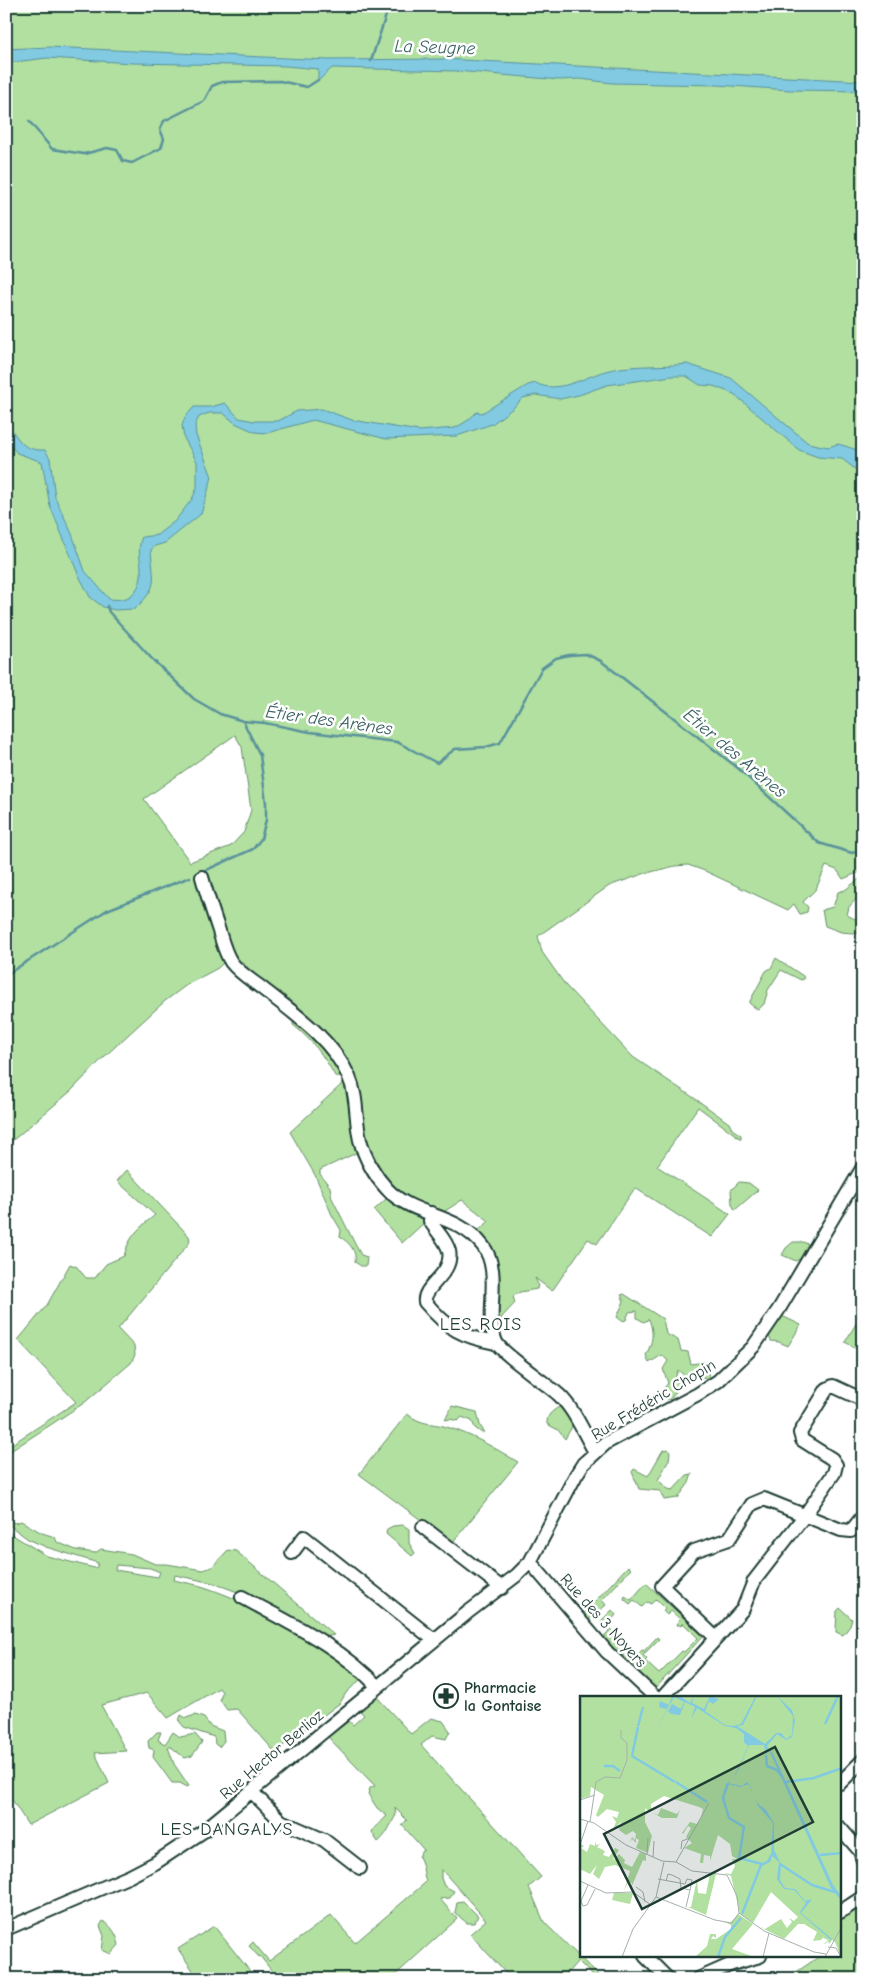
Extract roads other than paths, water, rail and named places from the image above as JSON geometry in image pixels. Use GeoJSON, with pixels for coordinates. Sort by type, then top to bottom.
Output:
{"type":"FeatureCollection","features":[{"type":"Feature","properties":{"kind":"street"},"geometry":{"type":"LineString","coordinates":[[202,877],[231,962],[314,1030],[328,1044],[349,1077],[354,1090],[360,1139],[374,1172],[392,1195],[448,1219],[484,1246],[488,1255],[493,1281],[493,1328],[496,1343]]}},
{"type":"Feature","properties":{"kind":"street","name":"Rue Frédéric Chopin"},"geometry":{"type":"LineString","coordinates":[[530,1562],[576,1475],[595,1452],[606,1443],[698,1394],[718,1381],[753,1347],[779,1309],[863,1166]]}},
{"type":"Feature","properties":{"kind":"street"},"geometry":{"type":"LineString","coordinates":[[431,1213],[430,1221],[446,1241],[450,1256],[447,1268],[426,1295],[425,1302],[446,1324],[464,1336],[496,1343],[560,1396],[595,1452]]}},
{"type":"Feature","properties":{"kind":"street"},"geometry":{"type":"LineString","coordinates":[[664,1696],[743,1609],[754,1581],[805,1515],[834,1473],[836,1466],[832,1459],[802,1440],[800,1432],[827,1389],[833,1386],[859,1398],[863,1402]]}},
{"type":"Feature","properties":{"kind":"street"},"geometry":{"type":"LineString","coordinates":[[716,1638],[662,1586],[694,1551],[729,1539],[752,1504],[764,1499],[841,1530],[851,1531],[863,1516]]}},
{"type":"Feature","properties":{"kind":"street"},"geometry":{"type":"LineString","coordinates":[[423,1527],[502,1588]]}},
{"type":"Feature","properties":{"kind":"street"},"geometry":{"type":"LineString","coordinates":[[292,1553],[304,1537],[434,1640]]}},
{"type":"Feature","properties":{"kind":"street","name":"Rue Hector Berlioz"},"geometry":{"type":"LineString","coordinates":[[6,1929],[155,1864],[202,1832],[377,1686],[467,1613],[502,1588],[530,1562]]}},
{"type":"Feature","properties":{"kind":"street","name":"Rue des 3 Noyers"},"geometry":{"type":"LineString","coordinates":[[530,1562],[607,1652],[654,1696]]}},
{"type":"Feature","properties":{"kind":"street"},"geometry":{"type":"LineString","coordinates":[[242,1598],[330,1647],[360,1668],[377,1686]]}},
{"type":"Feature","properties":{"kind":"street"},"geometry":{"type":"LineString","coordinates":[[842,1781],[863,1760]]}},
{"type":"Feature","properties":{"kind":"street"},"geometry":{"type":"LineString","coordinates":[[252,1791],[282,1821],[324,1840],[360,1868]]}},
{"type":"Feature","properties":{"kind":"street"},"geometry":{"type":"LineString","coordinates":[[842,1830],[860,1851],[863,1861]]}},
{"type":"Feature","properties":{"kind":"street"},"geometry":{"type":"LineString","coordinates":[[842,1911],[863,1898]]}},
{"type":"Feature","properties":{"kind":"street"},"geometry":{"type":"LineString","coordinates":[[647,1958],[668,1979]]}},
{"type":"Feature","properties":{"kind":"street"},"geometry":{"type":"LineString","coordinates":[[698,1979],[732,1964],[753,1958]]}},
{"type":"Feature","properties":{"kind":"water"},"geometry":{"type":"Polygon","coordinates":[[[49,47],[328,60],[443,59],[863,81],[863,91],[612,83],[580,79],[560,80],[456,71],[332,68],[318,81],[318,69],[286,66],[133,63],[47,58],[6,63],[6,49],[49,47]]]}},
{"type":"Feature","properties":{"kind":"water"},"geometry":{"type":"Polygon","coordinates":[[[687,364],[731,378],[808,443],[828,447],[838,444],[857,450],[863,457],[863,475],[842,459],[818,457],[799,450],[734,394],[713,386],[700,385],[686,376],[672,376],[607,385],[579,395],[560,399],[536,395],[523,398],[492,424],[457,436],[386,439],[313,420],[267,433],[255,432],[235,423],[223,413],[209,413],[199,417],[195,425],[196,435],[212,477],[201,514],[165,543],[155,546],[151,550],[153,582],[152,588],[143,601],[135,609],[115,610],[103,607],[90,597],[79,576],[50,506],[42,462],[17,453],[6,440],[6,423],[26,446],[37,450],[45,450],[50,458],[55,497],[72,534],[85,571],[109,599],[121,599],[130,596],[139,584],[141,570],[139,550],[142,537],[157,535],[175,521],[192,499],[197,488],[197,462],[184,438],[182,426],[185,417],[194,407],[211,407],[225,403],[239,418],[254,421],[278,421],[297,411],[322,409],[352,420],[419,431],[455,428],[477,412],[482,413],[528,385],[536,383],[543,386],[560,386],[611,369],[687,364]]]}},
{"type":"Feature","properties":{"kind":"waterway"},"geometry":{"type":"LineString","coordinates":[[371,61],[389,6]]}},
{"type":"Feature","properties":{"kind":"waterway"},"geometry":{"type":"LineString","coordinates":[[29,121],[52,149],[84,154],[107,148],[117,150],[123,161],[132,163],[161,148],[164,139],[160,129],[164,121],[204,101],[212,86],[222,82],[280,81],[307,87],[318,80]]}},
{"type":"Feature","properties":{"kind":"waterway","name":"Étier des Arènes"},"geometry":{"type":"LineString","coordinates":[[107,606],[109,612],[153,660],[194,699],[220,714],[243,721],[265,723],[310,732],[397,742],[437,763],[455,749],[486,747],[500,743],[542,668],[556,658],[586,654],[601,661],[739,769],[819,843],[852,853],[863,849]]}},
{"type":"Feature","properties":{"kind":"waterway"},"geometry":{"type":"LineString","coordinates":[[204,871],[253,849],[261,839],[266,820],[266,803],[260,755],[243,721]]}},
{"type":"Feature","properties":{"kind":"waterway"},"geometry":{"type":"LineString","coordinates":[[6,975],[107,910],[190,877]]}},
{"type":"Feature","properties":{"kind":"place","name":"Pharmacie la Gontaise"},"geometry":{"type":"Point","coordinates":[446,1696]}},
{"type":"Feature","properties":{"kind":"district","name":"LES ROIS"},"geometry":{"type":"Point","coordinates":[481,1324]}},
{"type":"Feature","properties":{"kind":"district","name":"LES DANGALYS"},"geometry":{"type":"Point","coordinates":[227,1829]}},
{"type":"Feature","properties":{"kind":"water label","name":"La Seugne"},"geometry":{"type":"Point","coordinates":[435,47]}}]}
